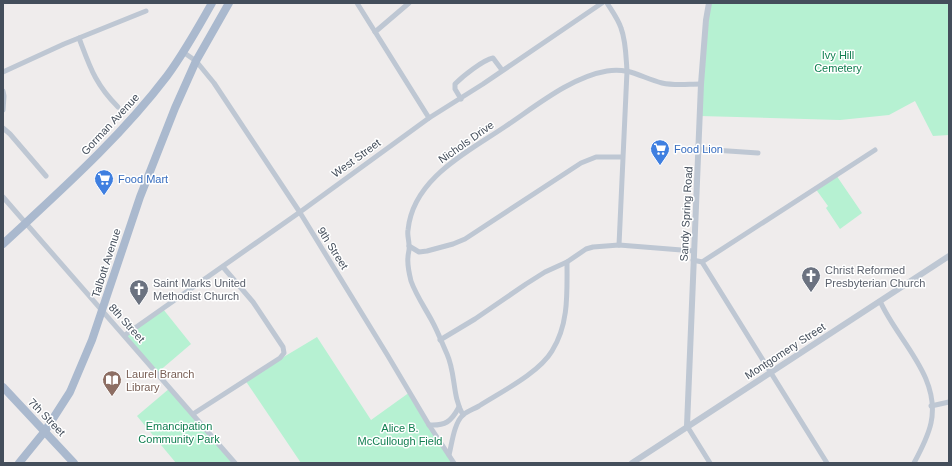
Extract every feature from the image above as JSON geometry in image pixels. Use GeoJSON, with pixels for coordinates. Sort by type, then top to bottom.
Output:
{"type":"FeatureCollection","features":[{"type":"Feature","properties":{"kind":"main road","name":"Gorman Avenue"},"geometry":{"type":"LineString","coordinates":[[3,244],[132,120],[167,76],[212,3]]}},
{"type":"Feature","properties":{"kind":"main road"},"geometry":{"type":"LineString","coordinates":[[196,61],[229,3]]}},
{"type":"Feature","properties":{"kind":"main road","name":"Talbott Avenue"},"geometry":{"type":"LineString","coordinates":[[19,463],[45,431],[70,392],[87,352],[157,151],[196,61]]}},
{"type":"Feature","properties":{"kind":"main road","name":"7th Street"},"geometry":{"type":"LineString","coordinates":[[3,387],[74,463]]}},
{"type":"Feature","properties":{"kind":"street"},"geometry":{"type":"LineString","coordinates":[[357,3],[429,118]]}},
{"type":"Feature","properties":{"kind":"street"},"geometry":{"type":"LineString","coordinates":[[375,32],[410,3]]}},
{"type":"Feature","properties":{"kind":"street","name":"West Street"},"geometry":{"type":"LineString","coordinates":[[125,335],[223,267],[429,118],[461,99],[602,3]]}},
{"type":"Feature","properties":{"kind":"street"},"geometry":{"type":"LineString","coordinates":[[607,3],[623,33],[626,49],[627,71],[619,245]]}},
{"type":"Feature","properties":{"kind":"street","name":"Sandy Spring Road"},"geometry":{"type":"LineString","coordinates":[[687,426],[701,84],[706,20],[709,3]]}},
{"type":"Feature","properties":{"kind":"street"},"geometry":{"type":"LineString","coordinates":[[3,72],[79,38],[146,11]]}},
{"type":"Feature","properties":{"kind":"street"},"geometry":{"type":"LineString","coordinates":[[79,38],[98,84],[118,107]]}},
{"type":"Feature","properties":{"kind":"street","name":"9th Street"},"geometry":{"type":"LineString","coordinates":[[183,52],[196,61],[221,93],[300,212],[429,425],[454,463]]}},
{"type":"Feature","properties":{"kind":"street"},"geometry":{"type":"LineString","coordinates":[[461,99],[455,88],[455,84],[478,66],[493,58],[502,70]]}},
{"type":"Feature","properties":{"kind":"street","name":"Nichols Drive"},"geometry":{"type":"LineString","coordinates":[[463,415],[458,407],[452,368],[432,322],[415,290],[411,279],[408,259],[410,246],[408,230],[415,205],[429,184],[450,164],[531,109],[573,83],[590,75],[618,70],[635,72],[661,82],[680,85],[701,84]]}},
{"type":"Feature","properties":{"kind":"street"},"geometry":{"type":"LineString","coordinates":[[3,91],[3,110]]}},
{"type":"Feature","properties":{"kind":"street"},"geometry":{"type":"LineString","coordinates":[[3,128],[10,134],[46,176]]}},
{"type":"Feature","properties":{"kind":"street"},"geometry":{"type":"LineString","coordinates":[[699,149],[758,153]]}},
{"type":"Feature","properties":{"kind":"street"},"geometry":{"type":"LineString","coordinates":[[693,260],[702,262],[875,150]]}},
{"type":"Feature","properties":{"kind":"street"},"geometry":{"type":"LineString","coordinates":[[410,246],[420,252],[453,244],[477,232],[581,163],[596,157],[622,157]]}},
{"type":"Feature","properties":{"kind":"street","name":"8th Street"},"geometry":{"type":"LineString","coordinates":[[3,197],[125,335],[235,463]]}},
{"type":"Feature","properties":{"kind":"street"},"geometry":{"type":"LineString","coordinates":[[440,340],[475,319],[545,272],[567,262],[586,249],[619,245],[694,251]]}},
{"type":"Feature","properties":{"kind":"street","name":"Montgomery Street"},"geometry":{"type":"LineString","coordinates":[[632,463],[949,256]]}},
{"type":"Feature","properties":{"kind":"street"},"geometry":{"type":"LineString","coordinates":[[449,455],[456,427],[463,415],[536,369],[552,352],[565,318],[567,302],[567,262]]}},
{"type":"Feature","properties":{"kind":"street"},"geometry":{"type":"LineString","coordinates":[[702,262],[827,463]]}},
{"type":"Feature","properties":{"kind":"street"},"geometry":{"type":"LineString","coordinates":[[193,414],[284,354],[283,347],[259,310],[247,293],[223,267]]}},
{"type":"Feature","properties":{"kind":"street"},"geometry":{"type":"LineString","coordinates":[[880,301],[890,320],[923,372],[930,392],[932,406],[931,422],[928,435],[914,463]]}},
{"type":"Feature","properties":{"kind":"street"},"geometry":{"type":"LineString","coordinates":[[932,406],[949,402]]}},
{"type":"Feature","properties":{"kind":"street"},"geometry":{"type":"LineString","coordinates":[[429,425],[442,425],[447,422],[455,414],[458,407]]}},
{"type":"Feature","properties":{"kind":"street"},"geometry":{"type":"LineString","coordinates":[[687,426],[710,463]]}},
{"type":"Feature","properties":{"kind":"green space","name":"Ivy Hill Cemetery"},"geometry":{"type":"Polygon","coordinates":[[[710,3],[949,3],[949,135],[933,136],[915,101],[889,115],[840,120],[700,116],[710,3]]]}},
{"type":"Feature","properties":{"kind":"green space"},"geometry":{"type":"Polygon","coordinates":[[[836,175],[862,213],[840,229],[826,208],[828,206],[815,188],[836,175]]]}},
{"type":"Feature","properties":{"kind":"green space"},"geometry":{"type":"Polygon","coordinates":[[[163,309],[191,344],[157,373],[125,335],[163,309]]]}},
{"type":"Feature","properties":{"kind":"green space","name":"Alice B. McCullough Field"},"geometry":{"type":"Polygon","coordinates":[[[317,337],[371,420],[410,392],[453,463],[301,463],[245,380],[317,337]]]}},
{"type":"Feature","properties":{"kind":"green space","name":"Emancipation Community Park"},"geometry":{"type":"Polygon","coordinates":[[[170,388],[236,463],[176,463],[137,416],[170,388]]]}},
{"type":"Feature","properties":{"kind":"place","name":"Food Lion"},"geometry":{"type":"Point","coordinates":[660,166]}},
{"type":"Feature","properties":{"kind":"place","name":"Food Mart"},"geometry":{"type":"Point","coordinates":[104,196]}},
{"type":"Feature","properties":{"kind":"place","name":"Christ Reformed Presbyterian Church"},"geometry":{"type":"Point","coordinates":[811,293]}},
{"type":"Feature","properties":{"kind":"place","name":"Saint Marks United Methodist Church"},"geometry":{"type":"Point","coordinates":[139,306]}},
{"type":"Feature","properties":{"kind":"place","name":"Laurel Branch Library"},"geometry":{"type":"Point","coordinates":[112,397]}}]}
